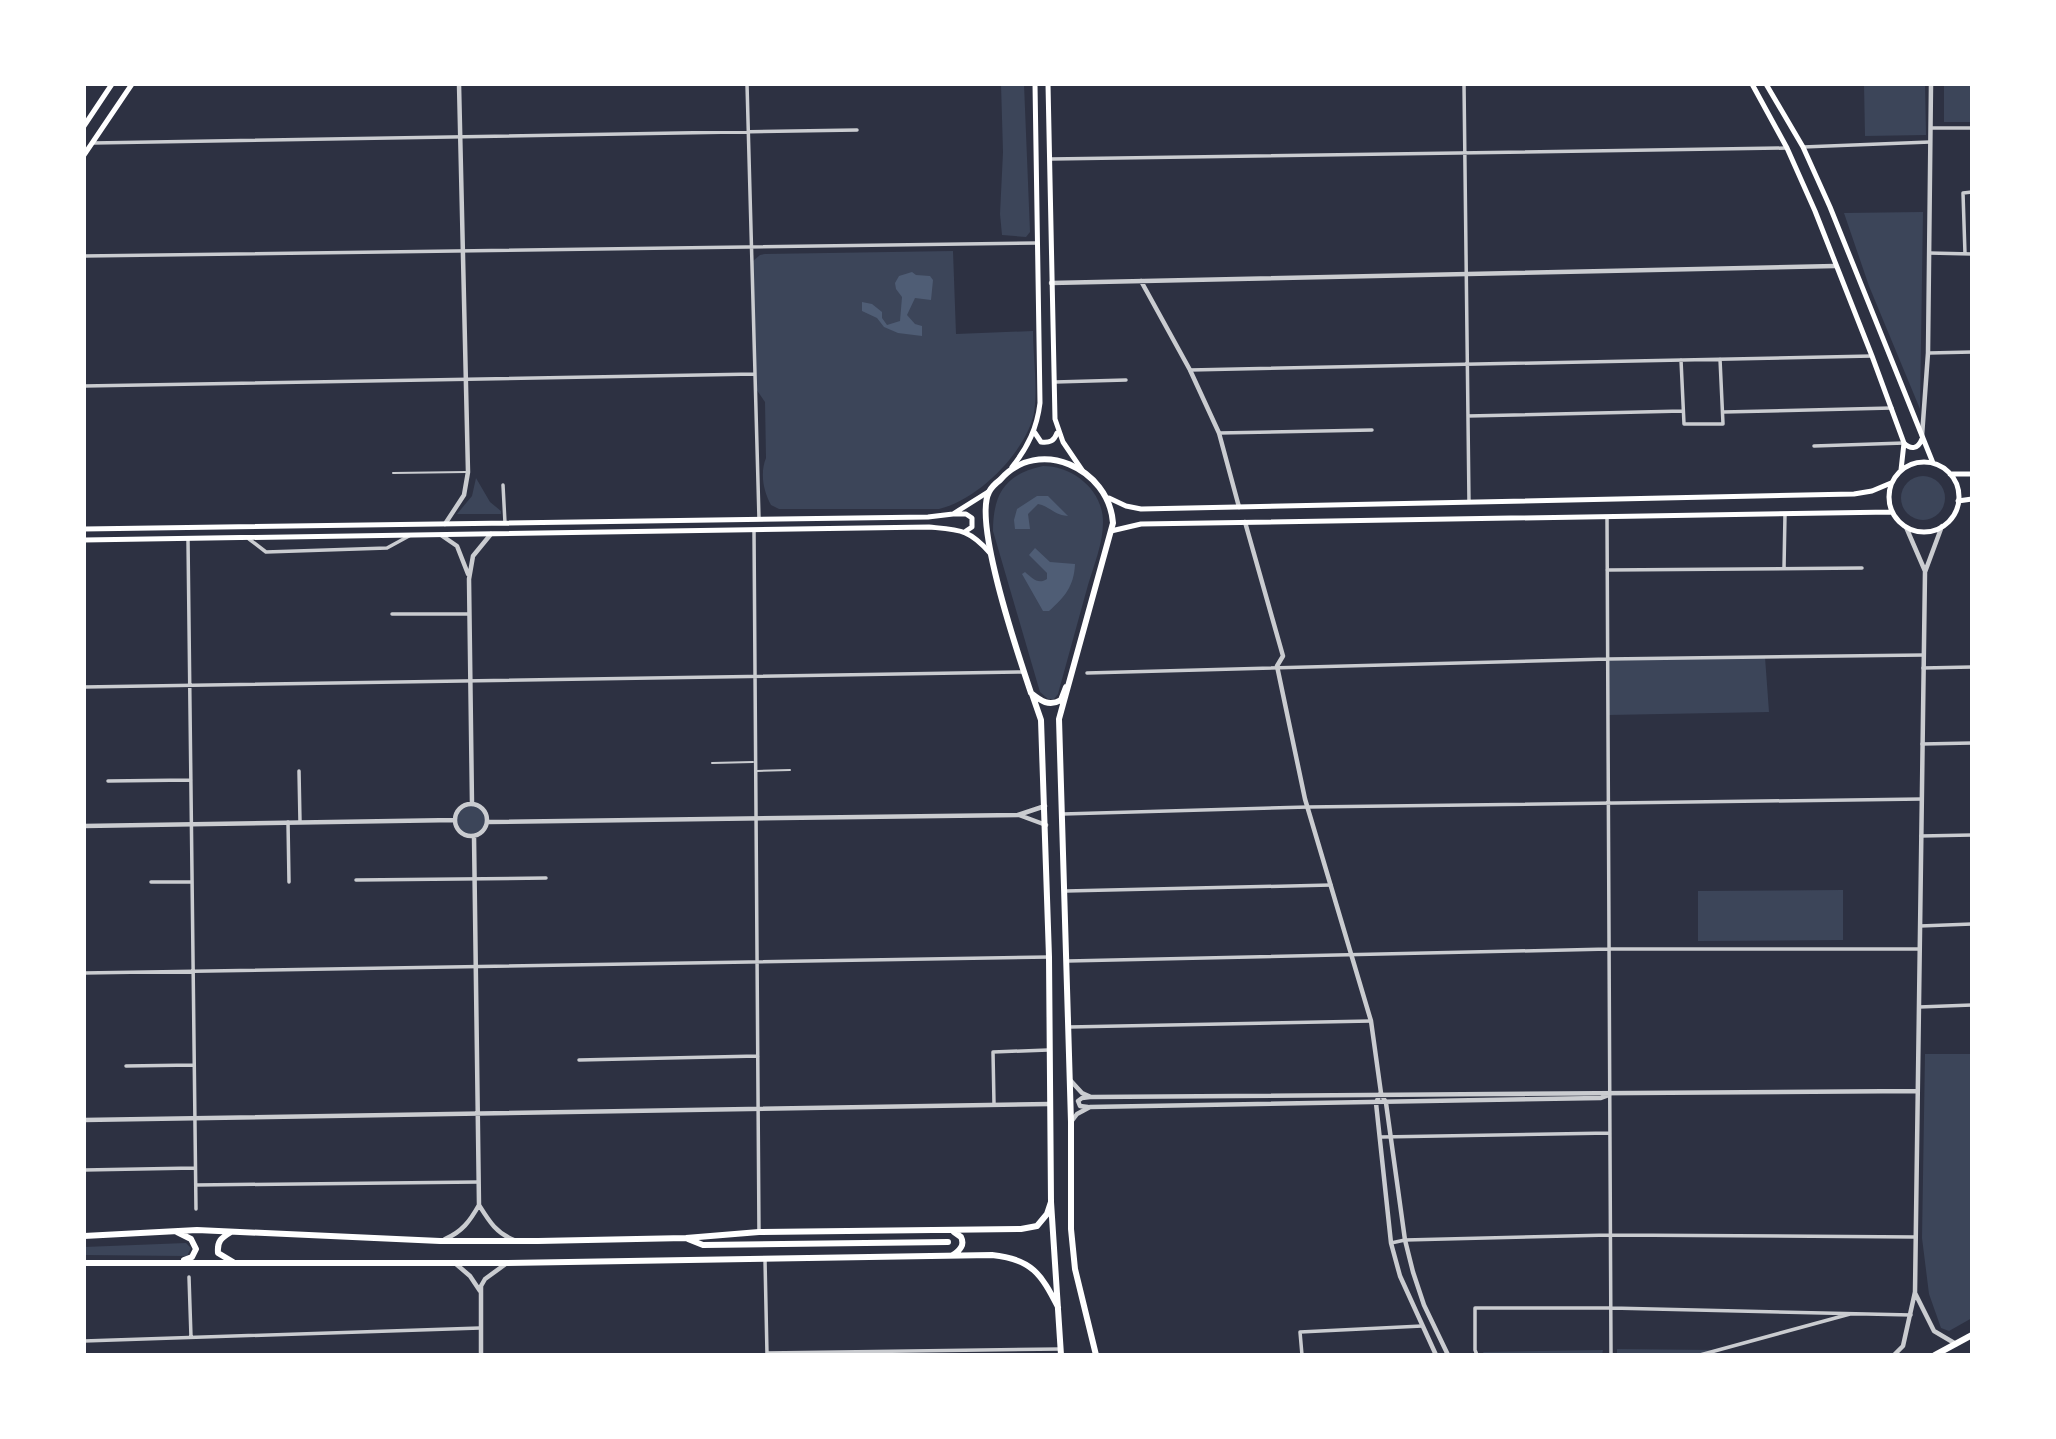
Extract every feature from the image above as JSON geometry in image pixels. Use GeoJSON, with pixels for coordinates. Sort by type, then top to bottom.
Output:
{"type":"FeatureCollection","features":[{"type":"Feature","properties":{"kind":"main road"},"geometry":{"type":"LineString","coordinates":[[84,126],[112,84]]}},
{"type":"Feature","properties":{"kind":"main road"},"geometry":{"type":"LineString","coordinates":[[84,155],[132,84]]}},
{"type":"Feature","properties":{"kind":"main road"},"geometry":{"type":"LineString","coordinates":[[953,514],[988,492],[1012,467],[1026,448],[1035,429],[1040,402],[1035,84]]}},
{"type":"Feature","properties":{"kind":"main road"},"geometry":{"type":"LineString","coordinates":[[1048,84],[1050,283],[1055,419],[1058,433],[1082,470],[1109,498],[1141,509],[1854,494],[1891,484]]}},
{"type":"Feature","properties":{"kind":"main road"},"geometry":{"type":"LineString","coordinates":[[1752,84],[1787,148],[1872,356],[1904,443],[1901,470],[1891,484],[1889,493],[1892,512],[1906,527],[1924,531],[1942,526],[1953,515],[1958,501],[1958,491],[1950,474],[1933,463],[1922,462],[1901,470]]}},
{"type":"Feature","properties":{"kind":"main road"},"geometry":{"type":"LineString","coordinates":[[1766,84],[1803,147],[1830,206],[1933,463]]}},
{"type":"Feature","properties":{"kind":"main road"},"geometry":{"type":"LineString","coordinates":[[1035,429],[1041,442],[1048,443],[1055,439],[1058,433]]}},
{"type":"Feature","properties":{"kind":"main road"},"geometry":{"type":"LineString","coordinates":[[1904,443],[1914,448],[1920,445],[1922,439]]}},
{"type":"Feature","properties":{"kind":"main road"},"geometry":{"type":"LineString","coordinates":[[1012,467],[1029,461],[1054,460],[1082,470]]}},
{"type":"Feature","properties":{"kind":"main road"},"geometry":{"type":"LineString","coordinates":[[1950,474],[1972,474]]}},
{"type":"Feature","properties":{"kind":"main road"},"geometry":{"type":"LineString","coordinates":[[988,492],[985,512],[990,553],[1024,672],[1041,720],[1049,957],[1051,1202],[1061,1352]]}},
{"type":"Feature","properties":{"kind":"main road"},"geometry":{"type":"LineString","coordinates":[[1096,1355],[1075,1269],[1071,1229],[1071,1122],[1059,719],[1113,523],[1109,498]]}},
{"type":"Feature","properties":{"kind":"main road"},"geometry":{"type":"LineString","coordinates":[[1958,501],[1972,499]]}},
{"type":"Feature","properties":{"kind":"main road"},"geometry":{"type":"LineString","coordinates":[[1111,531],[1141,524],[1892,512]]}},
{"type":"Feature","properties":{"kind":"main road"},"geometry":{"type":"LineString","coordinates":[[84,529],[916,517],[962,513],[972,518],[972,527],[966,531]]}},
{"type":"Feature","properties":{"kind":"main road"},"geometry":{"type":"LineString","coordinates":[[84,540],[929,527],[966,531],[990,553]]}},
{"type":"Feature","properties":{"kind":"main road"},"geometry":{"type":"LineString","coordinates":[[1031,693],[1044,702],[1054,703],[1061,700],[1066,687]]}},
{"type":"Feature","properties":{"kind":"main road"},"geometry":{"type":"LineString","coordinates":[[84,1236],[233,1231],[440,1241],[517,1241],[686,1238],[759,1232],[949,1231],[1037,1226],[1047,1214],[1051,1202]]}},
{"type":"Feature","properties":{"kind":"main road"},"geometry":{"type":"LineString","coordinates":[[176,1231],[191,1240],[196,1249],[192,1257],[178,1262]]}},
{"type":"Feature","properties":{"kind":"main road"},"geometry":{"type":"LineString","coordinates":[[233,1231],[219,1240],[217,1246],[218,1253],[235,1263]]}},
{"type":"Feature","properties":{"kind":"main road"},"geometry":{"type":"LineString","coordinates":[[949,1231],[956,1232],[962,1240],[962,1247],[953,1255]]}},
{"type":"Feature","properties":{"kind":"main road"},"geometry":{"type":"LineString","coordinates":[[686,1238],[703,1245],[948,1242]]}},
{"type":"Feature","properties":{"kind":"main road"},"geometry":{"type":"LineString","coordinates":[[84,1263],[507,1263],[992,1255],[1007,1256],[1025,1262],[1043,1278],[1058,1307]]}},
{"type":"Feature","properties":{"kind":"main road"},"geometry":{"type":"LineString","coordinates":[[1935,1355],[1972,1335]]}},
{"type":"Feature","properties":{"kind":"street"},"geometry":{"type":"LineString","coordinates":[[445,524],[464,495],[468,472],[459,84]]}},
{"type":"Feature","properties":{"kind":"street"},"geometry":{"type":"LineString","coordinates":[[747,84],[759,519]]}},
{"type":"Feature","properties":{"kind":"street"},"geometry":{"type":"LineString","coordinates":[[1464,84],[1469,502]]}},
{"type":"Feature","properties":{"kind":"street"},"geometry":{"type":"LineString","coordinates":[[1922,439],[1928,353],[1931,84]]}},
{"type":"Feature","properties":{"kind":"street"},"geometry":{"type":"LineString","coordinates":[[1931,128],[1972,128]]}},
{"type":"Feature","properties":{"kind":"street"},"geometry":{"type":"LineString","coordinates":[[92,143],[857,130]]}},
{"type":"Feature","properties":{"kind":"street"},"geometry":{"type":"LineString","coordinates":[[1803,147],[1930,142]]}},
{"type":"Feature","properties":{"kind":"street"},"geometry":{"type":"LineString","coordinates":[[1049,159],[1787,148]]}},
{"type":"Feature","properties":{"kind":"street"},"geometry":{"type":"LineString","coordinates":[[1965,254],[1963,192],[1972,192]]}},
{"type":"Feature","properties":{"kind":"street"},"geometry":{"type":"LineString","coordinates":[[84,256],[1037,243]]}},
{"type":"Feature","properties":{"kind":"street"},"geometry":{"type":"LineString","coordinates":[[1929,253],[1972,254]]}},
{"type":"Feature","properties":{"kind":"street"},"geometry":{"type":"LineString","coordinates":[[1050,283],[1835,266]]}},
{"type":"Feature","properties":{"kind":"street"},"geometry":{"type":"LineString","coordinates":[[1141,281],[1190,370],[1219,433],[1239,507]]}},
{"type":"Feature","properties":{"kind":"street"},"geometry":{"type":"LineString","coordinates":[[1928,353],[1972,352]]}},
{"type":"Feature","properties":{"kind":"street"},"geometry":{"type":"LineString","coordinates":[[1190,370],[1872,356]]}},
{"type":"Feature","properties":{"kind":"street"},"geometry":{"type":"LineString","coordinates":[[1681,360],[1684,425],[1723,424],[1720,359]]}},
{"type":"Feature","properties":{"kind":"street"},"geometry":{"type":"LineString","coordinates":[[84,386],[755,374]]}},
{"type":"Feature","properties":{"kind":"street"},"geometry":{"type":"LineString","coordinates":[[1053,382],[1126,380]]}},
{"type":"Feature","properties":{"kind":"street"},"geometry":{"type":"LineString","coordinates":[[1723,412],[1892,408]]}},
{"type":"Feature","properties":{"kind":"street"},"geometry":{"type":"LineString","coordinates":[[1468,415],[1683,411]]}},
{"type":"Feature","properties":{"kind":"street"},"geometry":{"type":"LineString","coordinates":[[1219,433],[1372,430]]}},
{"type":"Feature","properties":{"kind":"street"},"geometry":{"type":"LineString","coordinates":[[1814,446],[1904,443]]}},
{"type":"Feature","properties":{"kind":"street"},"geometry":{"type":"LineString","coordinates":[[503,485],[505,523]]}},
{"type":"Feature","properties":{"kind":"street"},"geometry":{"type":"LineString","coordinates":[[1784,514],[1784,568]]}},
{"type":"Feature","properties":{"kind":"street"},"geometry":{"type":"LineString","coordinates":[[1607,517],[1611,1355]]}},
{"type":"Feature","properties":{"kind":"street"},"geometry":{"type":"LineString","coordinates":[[1245,522],[1283,656],[1277,666],[1308,807],[1371,1021],[1381,1093],[1386,1102],[1392,1136],[1405,1240],[1424,1305],[1448,1355]]}},
{"type":"Feature","properties":{"kind":"street"},"geometry":{"type":"LineString","coordinates":[[1894,1355],[1903,1346],[1914,1292],[1925,572],[1942,526]]}},
{"type":"Feature","properties":{"kind":"street"},"geometry":{"type":"LineString","coordinates":[[1906,527],[1925,572]]}},
{"type":"Feature","properties":{"kind":"street"},"geometry":{"type":"LineString","coordinates":[[754,530],[759,1232]]}},
{"type":"Feature","properties":{"kind":"street"},"geometry":{"type":"LineString","coordinates":[[472,804],[469,579],[473,556],[491,534]]}},
{"type":"Feature","properties":{"kind":"street"},"geometry":{"type":"LineString","coordinates":[[247,538],[267,552],[387,548],[411,535]]}},
{"type":"Feature","properties":{"kind":"street"},"geometry":{"type":"LineString","coordinates":[[441,535],[457,546],[469,579]]}},
{"type":"Feature","properties":{"kind":"street"},"geometry":{"type":"LineString","coordinates":[[188,539],[196,1209]]}},
{"type":"Feature","properties":{"kind":"street"},"geometry":{"type":"LineString","coordinates":[[1608,570],[1863,568]]}},
{"type":"Feature","properties":{"kind":"street"},"geometry":{"type":"LineString","coordinates":[[392,614],[469,614]]}},
{"type":"Feature","properties":{"kind":"street"},"geometry":{"type":"LineString","coordinates":[[1087,673],[1277,666],[1924,655]]}},
{"type":"Feature","properties":{"kind":"street"},"geometry":{"type":"LineString","coordinates":[[1923,668],[1972,667]]}},
{"type":"Feature","properties":{"kind":"street"},"geometry":{"type":"LineString","coordinates":[[84,687],[1024,672]]}},
{"type":"Feature","properties":{"kind":"street"},"geometry":{"type":"LineString","coordinates":[[1922,744],[1972,743]]}},
{"type":"Feature","properties":{"kind":"street"},"geometry":{"type":"LineString","coordinates":[[299,771],[300,822]]}},
{"type":"Feature","properties":{"kind":"street"},"geometry":{"type":"LineString","coordinates":[[107,781],[191,780]]}},
{"type":"Feature","properties":{"kind":"street"},"geometry":{"type":"LineString","coordinates":[[1061,814],[1308,807],[1922,799]]}},
{"type":"Feature","properties":{"kind":"street"},"geometry":{"type":"LineString","coordinates":[[472,804],[483,809],[487,822],[483,831],[474,836],[461,832],[455,820],[461,807],[472,804]]}},
{"type":"Feature","properties":{"kind":"street"},"geometry":{"type":"LineString","coordinates":[[487,822],[1018,815],[1045,806]]}},
{"type":"Feature","properties":{"kind":"street"},"geometry":{"type":"LineString","coordinates":[[1018,815],[1045,825]]}},
{"type":"Feature","properties":{"kind":"street"},"geometry":{"type":"LineString","coordinates":[[84,826],[455,820]]}},
{"type":"Feature","properties":{"kind":"street"},"geometry":{"type":"LineString","coordinates":[[288,822],[289,881]]}},
{"type":"Feature","properties":{"kind":"street"},"geometry":{"type":"LineString","coordinates":[[1921,836],[1972,835]]}},
{"type":"Feature","properties":{"kind":"street"},"geometry":{"type":"LineString","coordinates":[[474,836],[479,1205],[502,1236],[517,1241]]}},
{"type":"Feature","properties":{"kind":"street"},"geometry":{"type":"LineString","coordinates":[[356,880],[546,878]]}},
{"type":"Feature","properties":{"kind":"street"},"geometry":{"type":"LineString","coordinates":[[151,882],[192,881]]}},
{"type":"Feature","properties":{"kind":"street"},"geometry":{"type":"LineString","coordinates":[[1063,891],[1331,885]]}},
{"type":"Feature","properties":{"kind":"street"},"geometry":{"type":"LineString","coordinates":[[1920,926],[1972,924]]}},
{"type":"Feature","properties":{"kind":"street"},"geometry":{"type":"LineString","coordinates":[[1066,961],[1609,949],[1919,949]]}},
{"type":"Feature","properties":{"kind":"street"},"geometry":{"type":"LineString","coordinates":[[84,973],[1049,957]]}},
{"type":"Feature","properties":{"kind":"street"},"geometry":{"type":"LineString","coordinates":[[1919,1007],[1972,1005]]}},
{"type":"Feature","properties":{"kind":"street"},"geometry":{"type":"LineString","coordinates":[[1067,1027],[1371,1021]]}},
{"type":"Feature","properties":{"kind":"street"},"geometry":{"type":"LineString","coordinates":[[995,1105],[993,1052],[1050,1050]]}},
{"type":"Feature","properties":{"kind":"street"},"geometry":{"type":"LineString","coordinates":[[579,1060],[758,1056]]}},
{"type":"Feature","properties":{"kind":"street"},"geometry":{"type":"LineString","coordinates":[[126,1066],[194,1065]]}},
{"type":"Feature","properties":{"kind":"street"},"geometry":{"type":"LineString","coordinates":[[1069,1077],[1076,1088],[1091,1097]]}},
{"type":"Feature","properties":{"kind":"street"},"geometry":{"type":"LineString","coordinates":[[1610,1094],[1603,1091],[1381,1093],[1091,1097],[1078,1101],[1080,1106],[1090,1107],[1601,1098],[1610,1094],[1917,1090]]}},
{"type":"Feature","properties":{"kind":"street"},"geometry":{"type":"LineString","coordinates":[[1381,1093],[1376,1103],[1391,1243],[1400,1276],[1436,1355]]}},
{"type":"Feature","properties":{"kind":"street"},"geometry":{"type":"LineString","coordinates":[[84,1120],[1051,1104]]}},
{"type":"Feature","properties":{"kind":"street"},"geometry":{"type":"LineString","coordinates":[[1071,1122],[1077,1114],[1090,1107]]}},
{"type":"Feature","properties":{"kind":"street"},"geometry":{"type":"LineString","coordinates":[[1381,1137],[1610,1133]]}},
{"type":"Feature","properties":{"kind":"street"},"geometry":{"type":"LineString","coordinates":[[84,1170],[195,1168]]}},
{"type":"Feature","properties":{"kind":"street"},"geometry":{"type":"LineString","coordinates":[[196,1185],[478,1182]]}},
{"type":"Feature","properties":{"kind":"street"},"geometry":{"type":"LineString","coordinates":[[440,1241],[459,1233],[479,1205]]}},
{"type":"Feature","properties":{"kind":"street"},"geometry":{"type":"LineString","coordinates":[[1391,1243],[1405,1240],[1610,1235],[1915,1237]]}},
{"type":"Feature","properties":{"kind":"street"},"geometry":{"type":"LineString","coordinates":[[765,1258],[767,1354],[1061,1352]]}},
{"type":"Feature","properties":{"kind":"street"},"geometry":{"type":"LineString","coordinates":[[455,1263],[470,1276],[480,1292]]}},
{"type":"Feature","properties":{"kind":"street"},"geometry":{"type":"LineString","coordinates":[[481,1355],[480,1292],[485,1279],[507,1263]]}},
{"type":"Feature","properties":{"kind":"street"},"geometry":{"type":"LineString","coordinates":[[189,1277],[191,1337]]}},
{"type":"Feature","properties":{"kind":"street"},"geometry":{"type":"LineString","coordinates":[[1914,1292],[1934,1331],[1957,1344]]}},
{"type":"Feature","properties":{"kind":"street"},"geometry":{"type":"LineString","coordinates":[[1477,1355],[1475,1308],[1611,1308],[1911,1315]]}},
{"type":"Feature","properties":{"kind":"street"},"geometry":{"type":"LineString","coordinates":[[1700,1355],[1857,1312]]}},
{"type":"Feature","properties":{"kind":"street"},"geometry":{"type":"LineString","coordinates":[[1302,1355],[1300,1332],[1422,1326]]}},
{"type":"Feature","properties":{"kind":"street"},"geometry":{"type":"LineString","coordinates":[[84,1341],[481,1328]]}},
{"type":"Feature","properties":{"kind":"lane"},"geometry":{"type":"LineString","coordinates":[[393,473],[468,472]]}},
{"type":"Feature","properties":{"kind":"lane"},"geometry":{"type":"LineString","coordinates":[[712,763],[756,762]]}},
{"type":"Feature","properties":{"kind":"lane"},"geometry":{"type":"LineString","coordinates":[[756,772],[790,770]]}},
{"type":"Feature","properties":{"kind":"shaded area"},"geometry":{"type":"Polygon","coordinates":[[[1001,84],[1024,84],[1030,232],[1026,237],[1002,235],[1001,84]]]}},
{"type":"Feature","properties":{"kind":"shaded area"},"geometry":{"type":"Polygon","coordinates":[[[1864,84],[1925,84],[1926,135],[1865,136],[1864,84]]]}},
{"type":"Feature","properties":{"kind":"shaded area"},"geometry":{"type":"Polygon","coordinates":[[[1944,84],[1972,84],[1972,122],[1944,122],[1944,84]]]}},
{"type":"Feature","properties":{"kind":"shaded area"},"geometry":{"type":"Polygon","coordinates":[[[1923,212],[1920,409],[1869,286],[1844,213],[1923,212]]]}},
{"type":"Feature","properties":{"kind":"shaded area"},"geometry":{"type":"Polygon","coordinates":[[[953,251],[956,334],[1033,331],[1034,413],[1029,428],[1011,458],[969,496],[939,509],[779,509],[771,505],[763,476],[766,458],[765,402],[756,389],[753,261],[765,254],[953,251]]]}},
{"type":"Feature","properties":{"kind":"shaded area"},"geometry":{"type":"Polygon","coordinates":[[[912,272],[930,276],[933,280],[931,300],[915,298],[907,315],[915,324],[922,326],[922,336],[898,333],[884,327],[877,318],[862,311],[862,302],[872,304],[882,312],[882,318],[887,325],[900,321],[902,297],[895,283],[899,276],[912,272]]]}},
{"type":"Feature","properties":{"kind":"shaded area"},"geometry":{"type":"Polygon","coordinates":[[[1043,466],[1065,470],[1084,482],[1098,500],[1103,522],[1098,554],[1058,694],[1054,699],[1048,699],[1040,692],[993,531],[996,506],[1004,487],[1020,474],[1043,466]]]}},
{"type":"Feature","properties":{"kind":"shaded area"},"geometry":{"type":"Polygon","coordinates":[[[1923,476],[1939,482],[1945,498],[1939,514],[1923,520],[1907,514],[1901,498],[1907,482],[1923,476]]]}},
{"type":"Feature","properties":{"kind":"shaded area"},"geometry":{"type":"Polygon","coordinates":[[[476,478],[490,502],[501,514],[457,514],[472,496],[476,478]]]}},
{"type":"Feature","properties":{"kind":"shaded area"},"geometry":{"type":"Polygon","coordinates":[[[1037,496],[1048,496],[1068,516],[1038,504],[1028,514],[1030,529],[1015,529],[1017,509],[1037,496]]]}},
{"type":"Feature","properties":{"kind":"shaded area"},"geometry":{"type":"Polygon","coordinates":[[[1035,548],[1050,562],[1075,564],[1068,590],[1049,611],[1043,611],[1022,574],[1025,572],[1038,581],[1047,579],[1047,573],[1029,555],[1035,548]]]}},
{"type":"Feature","properties":{"kind":"shaded area"},"geometry":{"type":"Polygon","coordinates":[[[1765,657],[1769,712],[1608,715],[1608,659],[1765,657]]]}},
{"type":"Feature","properties":{"kind":"shaded area"},"geometry":{"type":"Polygon","coordinates":[[[471,805],[477,806],[485,814],[485,826],[477,834],[471,835],[465,834],[457,826],[456,820],[457,814],[465,806],[471,805]]]}},
{"type":"Feature","properties":{"kind":"shaded area"},"geometry":{"type":"Polygon","coordinates":[[[1843,890],[1843,940],[1698,941],[1698,891],[1843,890]]]}},
{"type":"Feature","properties":{"kind":"shaded area"},"geometry":{"type":"Polygon","coordinates":[[[1925,1054],[1972,1054],[1972,1318],[1949,1331],[1941,1328],[1929,1294],[1922,1238],[1925,1054]]]}},
{"type":"Feature","properties":{"kind":"shaded area"},"geometry":{"type":"Polygon","coordinates":[[[186,1243],[191,1248],[187,1256],[84,1255],[84,1247],[186,1243]]]}},
{"type":"Feature","properties":{"kind":"shaded area"},"geometry":{"type":"Polygon","coordinates":[[[1617,1349],[1718,1350],[1699,1355],[1617,1355],[1617,1349]]]}},
{"type":"Feature","properties":{"kind":"shaded area"},"geometry":{"type":"Polygon","coordinates":[[[1603,1350],[1602,1355],[1485,1355],[1483,1352],[1603,1350]]]}}]}
